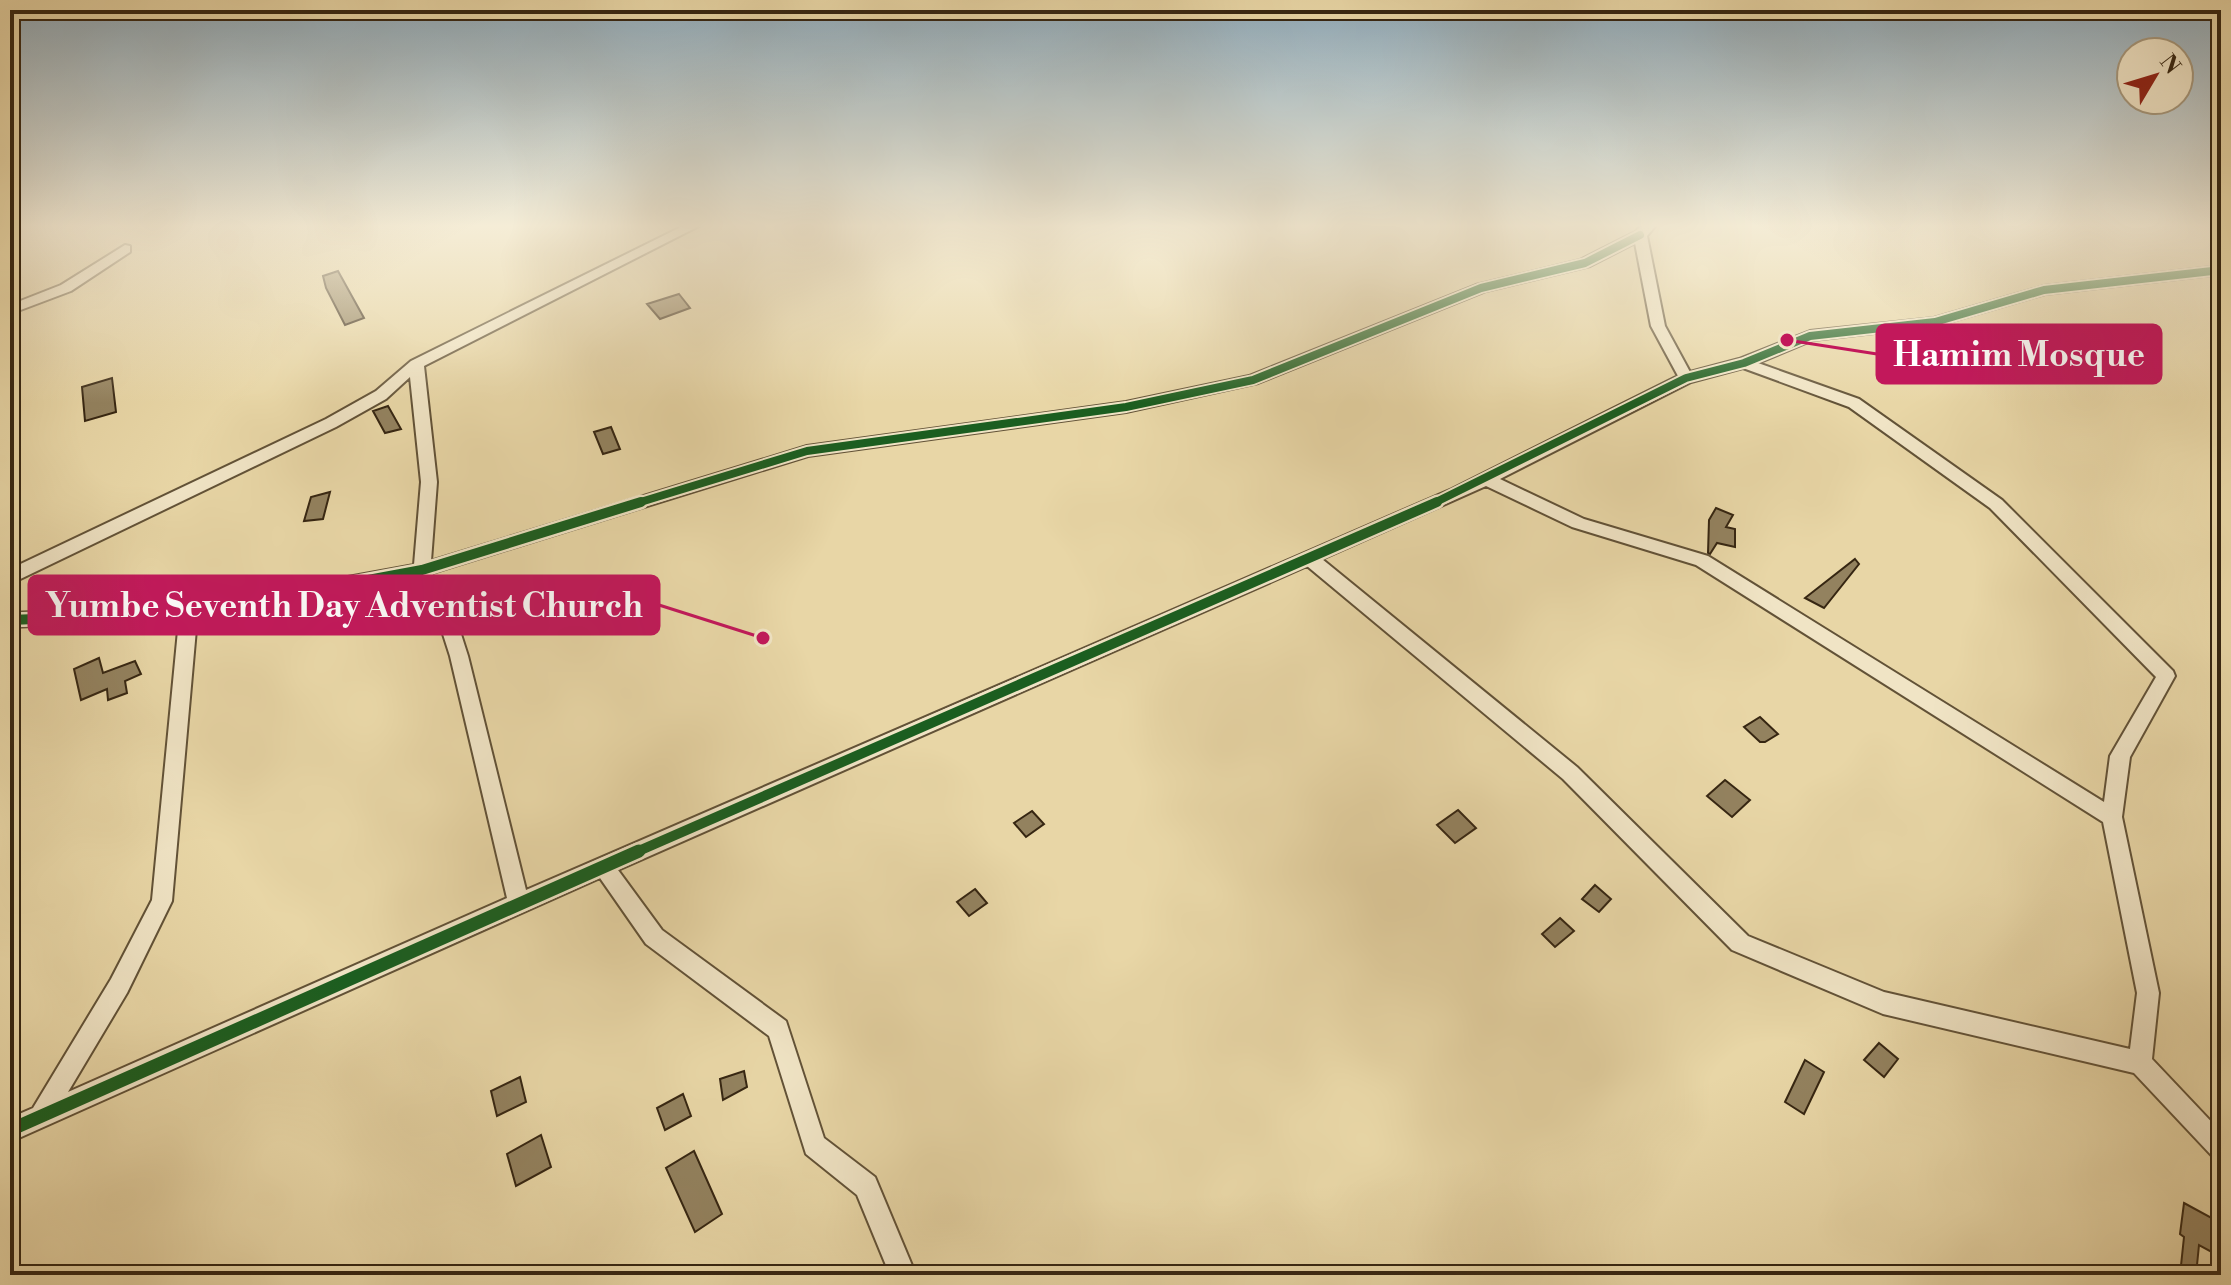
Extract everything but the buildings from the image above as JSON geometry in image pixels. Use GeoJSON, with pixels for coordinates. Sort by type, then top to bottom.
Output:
{"type":"FeatureCollection","features":[{"type":"Feature","properties":{"kind":"street"},"geometry":{"type":"LineString","coordinates":[[10,310],[72,284]]}},
{"type":"Feature","properties":{"kind":"street"},"geometry":{"type":"LineString","coordinates":[[10,577],[331,423],[381,395],[416,364],[576,284]]}},
{"type":"Feature","properties":{"kind":"street"},"geometry":{"type":"LineString","coordinates":[[10,620],[189,613],[422,570],[807,451],[1126,407],[1253,380],[1498,284]]}},
{"type":"Feature","properties":{"kind":"street"},"geometry":{"type":"LineString","coordinates":[[1652,284],[1658,326],[1686,378]]}},
{"type":"Feature","properties":{"kind":"street"},"geometry":{"type":"LineString","coordinates":[[10,1130],[1486,479],[1686,378],[1744,363],[1810,336],[1935,322],[2044,290],[2097,284]]}},
{"type":"Feature","properties":{"kind":"street"},"geometry":{"type":"LineString","coordinates":[[1744,363],[1854,403],[1996,504],[2166,676],[2120,756],[2112,817],[2148,993],[2140,1063]]}},
{"type":"Feature","properties":{"kind":"street"},"geometry":{"type":"LineString","coordinates":[[416,364],[429,482],[422,570],[455,644],[519,903]]}},
{"type":"Feature","properties":{"kind":"street"},"geometry":{"type":"LineString","coordinates":[[1486,479],[1578,523],[1702,560],[2112,817]]}},
{"type":"Feature","properties":{"kind":"street"},"geometry":{"type":"LineString","coordinates":[[1308,557],[1570,773],[1740,943],[1883,1003],[2140,1063],[2221,1149]]}},
{"type":"Feature","properties":{"kind":"street"},"geometry":{"type":"LineString","coordinates":[[41,1116],[119,986],[162,901],[189,613]]}},
{"type":"Feature","properties":{"kind":"street"},"geometry":{"type":"LineString","coordinates":[[604,867],[654,937],[778,1029],[814,1146],[866,1186],[903,1275]]}},
{"type":"Feature","properties":{"kind":"cycle path"},"geometry":{"type":"LineString","coordinates":[[10,620],[189,613],[422,570],[807,451],[1126,407],[1253,380],[1498,284]]}},
{"type":"Feature","properties":{"kind":"cycle path"},"geometry":{"type":"LineString","coordinates":[[10,1130],[519,903],[1458,493],[1686,378],[1744,363],[1810,336],[1935,322],[2044,290],[2097,284]]}},
{"type":"Feature","properties":{"kind":"place","name":"Hamim Mosque"},"geometry":{"type":"Point","coordinates":[1787,340]}},
{"type":"Feature","properties":{"kind":"place","name":"Yumbe Seventh Day Adventist Church"},"geometry":{"type":"Point","coordinates":[763,638]}}]}
